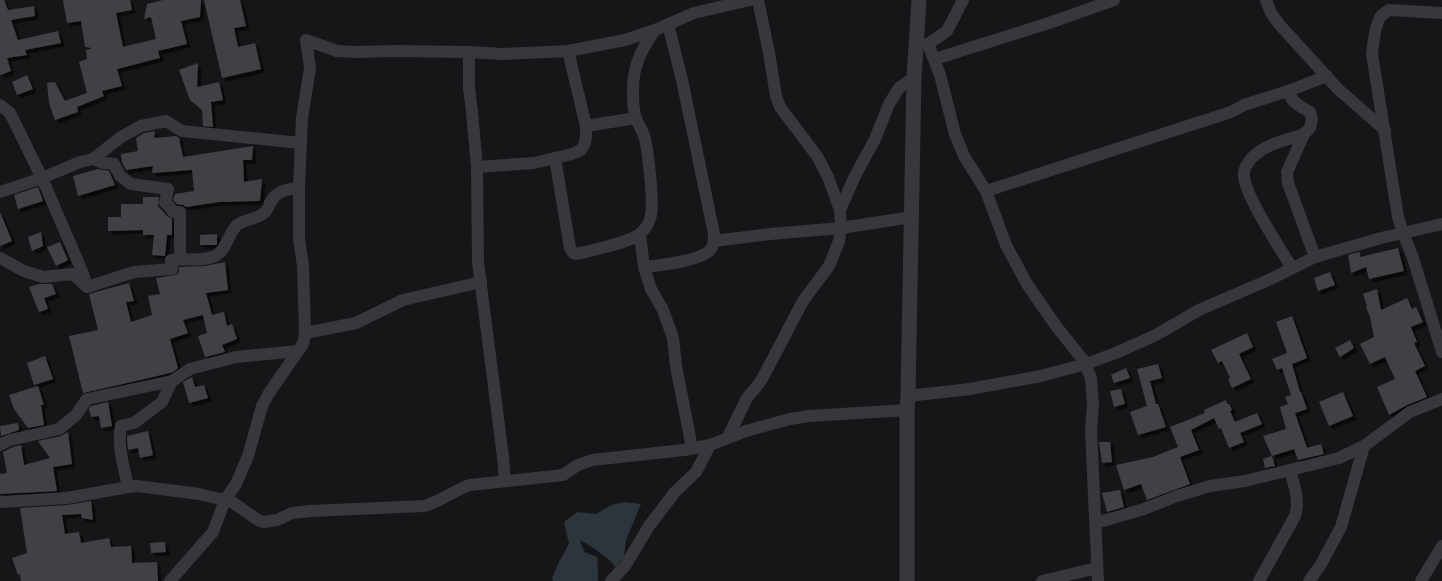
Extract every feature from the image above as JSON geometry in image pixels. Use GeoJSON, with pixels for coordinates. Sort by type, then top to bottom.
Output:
{"type":"FeatureCollection","features":[{"type":"Feature","properties":{"kind":"street"},"geometry":{"type":"LineString","coordinates":[[170,581],[213,532],[226,500],[236,484],[248,456],[262,406],[269,393],[303,344],[305,333],[303,266],[299,239],[299,188],[302,118],[310,68],[306,40],[337,51],[469,52],[502,54],[568,51],[626,40],[655,30],[694,13],[750,0]]}},
{"type":"Feature","properties":{"kind":"street"},"geometry":{"type":"LineString","coordinates":[[728,437],[747,398],[761,380],[803,301],[829,266],[839,240],[841,228],[840,210],[828,177],[817,156],[780,107],[776,96],[769,52],[758,0]]}},
{"type":"Feature","properties":{"kind":"street"},"geometry":{"type":"LineString","coordinates":[[907,581],[908,403],[914,77],[922,44],[919,0]]}},
{"type":"Feature","properties":{"kind":"street"},"geometry":{"type":"LineString","coordinates":[[922,44],[947,31],[963,0]]}},
{"type":"Feature","properties":{"kind":"street"},"geometry":{"type":"LineString","coordinates":[[935,59],[1049,23],[1114,0]]}},
{"type":"Feature","properties":{"kind":"street"},"geometry":{"type":"LineString","coordinates":[[1266,0],[1271,13],[1279,24],[1338,89],[1385,130]]}},
{"type":"Feature","properties":{"kind":"street"},"geometry":{"type":"LineString","coordinates":[[1442,13],[1392,5],[1381,16],[1378,23],[1373,40],[1372,54],[1395,202],[1403,233],[1413,258],[1442,352]]}},
{"type":"Feature","properties":{"kind":"street"},"geometry":{"type":"LineString","coordinates":[[644,267],[683,261],[704,255],[712,249],[714,241],[714,234],[682,80],[668,24]]}},
{"type":"Feature","properties":{"kind":"street"},"geometry":{"type":"LineString","coordinates":[[556,158],[570,248],[573,253],[577,254],[625,241],[640,235],[646,228],[652,214],[652,207],[645,139],[636,118],[633,95],[636,65],[642,50],[655,30]]}},
{"type":"Feature","properties":{"kind":"street"},"geometry":{"type":"LineString","coordinates":[[922,44],[935,59],[955,134],[964,156],[986,191],[1004,240],[1019,272],[1056,326],[1085,364],[1091,378],[1093,405],[1091,431],[1098,581]]}},
{"type":"Feature","properties":{"kind":"street"},"geometry":{"type":"LineString","coordinates":[[477,167],[534,164],[572,154],[581,150],[585,143],[586,126],[568,51]]}},
{"type":"Feature","properties":{"kind":"street"},"geometry":{"type":"LineString","coordinates":[[469,52],[469,87],[477,167],[478,262],[505,481]]}},
{"type":"Feature","properties":{"kind":"street"},"geometry":{"type":"LineString","coordinates":[[986,191],[1231,112],[1244,105],[1288,91],[1327,76]]}},
{"type":"Feature","properties":{"kind":"street"},"geometry":{"type":"LineString","coordinates":[[840,210],[854,178],[875,139],[889,104],[900,88],[914,77]]}},
{"type":"Feature","properties":{"kind":"street"},"geometry":{"type":"LineString","coordinates":[[1288,91],[1294,102],[1310,112],[1312,120],[1310,128],[1304,134],[1287,172],[1288,183],[1315,257]]}},
{"type":"Feature","properties":{"kind":"street"},"geometry":{"type":"LineString","coordinates":[[0,105],[10,113],[42,178],[82,270],[87,287]]}},
{"type":"Feature","properties":{"kind":"street"},"geometry":{"type":"LineString","coordinates":[[586,126],[636,118]]}},
{"type":"Feature","properties":{"kind":"street"},"geometry":{"type":"LineString","coordinates":[[0,192],[42,178],[80,162],[93,159],[121,137],[141,126],[166,121],[182,131],[301,143]]}},
{"type":"Feature","properties":{"kind":"street"},"geometry":{"type":"LineString","coordinates":[[1292,268],[1250,197],[1244,176],[1245,167],[1255,155],[1267,146],[1304,134]]}},
{"type":"Feature","properties":{"kind":"street"},"geometry":{"type":"LineString","coordinates":[[93,159],[114,164],[120,176],[131,184],[168,189],[165,203],[173,212],[180,212],[180,253],[182,258]]}},
{"type":"Feature","properties":{"kind":"street"},"geometry":{"type":"LineString","coordinates":[[87,287],[134,272],[172,269],[171,260],[182,258],[201,259],[216,255],[223,248],[237,226],[265,213],[273,198],[281,192],[287,189],[299,188]]}},
{"type":"Feature","properties":{"kind":"street"},"geometry":{"type":"LineString","coordinates":[[714,241],[770,234],[841,228],[912,217]]}},
{"type":"Feature","properties":{"kind":"street"},"geometry":{"type":"LineString","coordinates":[[0,502],[67,498],[128,487],[148,487],[168,491],[199,494],[226,500],[232,502],[258,520],[264,522],[277,520],[292,513],[311,511],[424,506],[433,504],[457,490],[470,485],[563,475],[576,466],[592,460],[710,445],[746,431],[783,421],[809,416],[908,403],[970,389],[1041,376],[1085,364],[1118,352],[1156,335],[1199,310],[1315,257],[1352,245],[1442,224]]}},
{"type":"Feature","properties":{"kind":"street"},"geometry":{"type":"LineString","coordinates":[[640,235],[644,267],[651,290],[663,310],[673,338],[676,366],[692,448]]}},
{"type":"Feature","properties":{"kind":"street"},"geometry":{"type":"LineString","coordinates":[[0,258],[24,271],[43,277],[73,274],[87,287]]}},
{"type":"Feature","properties":{"kind":"street"},"geometry":{"type":"LineString","coordinates":[[305,333],[356,323],[403,300],[481,282]]}},
{"type":"Feature","properties":{"kind":"street"},"geometry":{"type":"LineString","coordinates":[[0,445],[10,440],[59,429],[76,415],[87,399],[172,381],[190,369],[236,357],[298,351]]}},
{"type":"Feature","properties":{"kind":"street"},"geometry":{"type":"LineString","coordinates":[[128,487],[122,452],[120,432],[121,426],[134,423],[162,402],[172,381]]}},
{"type":"Feature","properties":{"kind":"street"},"geometry":{"type":"LineString","coordinates":[[1096,523],[1144,509],[1200,489],[1245,481],[1339,458],[1364,446],[1410,412],[1442,399]]}},
{"type":"Feature","properties":{"kind":"street"},"geometry":{"type":"LineString","coordinates":[[611,581],[626,566],[649,526],[676,492],[696,472],[710,445]]}},
{"type":"Feature","properties":{"kind":"street"},"geometry":{"type":"LineString","coordinates":[[1309,581],[1320,566],[1341,527],[1364,446]]}},
{"type":"Feature","properties":{"kind":"street"},"geometry":{"type":"LineString","coordinates":[[1259,581],[1298,508],[1290,470]]}},
{"type":"Feature","properties":{"kind":"street"},"geometry":{"type":"LineString","coordinates":[[1421,581],[1442,546]]}},
{"type":"Feature","properties":{"kind":"street"},"geometry":{"type":"LineString","coordinates":[[1042,581],[1097,568]]}},
{"type":"Feature","properties":{"kind":"shaded area"},"geometry":{"type":"Polygon","coordinates":[[[625,502],[641,504],[626,540],[624,556],[616,567],[599,552],[580,540],[584,552],[597,557],[598,581],[553,581],[552,578],[569,544],[564,522],[577,512],[596,514],[611,505],[625,502]]]}},
{"type":"Feature","properties":{"kind":"building"},"geometry":{"type":"Polygon","coordinates":[[[0,0],[4,0],[8,10],[34,6],[35,16],[11,20],[18,40],[58,31],[61,43],[25,50],[27,55],[7,58],[11,71],[0,75],[0,0]]]}},
{"type":"Feature","properties":{"kind":"building"},"geometry":{"type":"Polygon","coordinates":[[[63,0],[130,0],[132,10],[116,13],[123,47],[138,43],[139,45],[139,43],[156,39],[151,17],[144,19],[147,4],[163,0],[201,0],[200,17],[181,21],[187,44],[158,51],[160,58],[117,69],[122,86],[102,91],[104,96],[77,107],[78,112],[55,120],[49,103],[47,83],[55,82],[65,101],[87,93],[79,62],[87,59],[86,50],[92,48],[85,47],[81,21],[67,23],[63,0]]]}},
{"type":"Feature","properties":{"kind":"building"},"geometry":{"type":"Polygon","coordinates":[[[204,0],[240,0],[246,26],[234,28],[238,47],[255,43],[261,69],[222,78],[204,0]]]}},
{"type":"Feature","properties":{"kind":"building"},"geometry":{"type":"Polygon","coordinates":[[[198,63],[197,87],[219,82],[223,100],[211,102],[213,127],[203,126],[202,110],[190,100],[179,70],[198,63]]]}},
{"type":"Feature","properties":{"kind":"building"},"geometry":{"type":"Polygon","coordinates":[[[27,75],[33,89],[17,95],[12,82],[27,75]]]}},
{"type":"Feature","properties":{"kind":"building"},"geometry":{"type":"Polygon","coordinates":[[[155,131],[154,138],[176,136],[179,138],[183,157],[253,146],[252,160],[243,160],[244,182],[262,179],[260,201],[219,202],[186,207],[177,204],[173,200],[175,194],[194,191],[192,170],[152,173],[153,166],[126,170],[122,162],[121,154],[138,151],[136,138],[144,133],[155,131]]]}},
{"type":"Feature","properties":{"kind":"building"},"geometry":{"type":"Polygon","coordinates":[[[98,169],[109,171],[115,185],[78,196],[73,176],[98,169]]]}},
{"type":"Feature","properties":{"kind":"building"},"geometry":{"type":"Polygon","coordinates":[[[38,187],[43,201],[18,209],[14,195],[38,187]]]}},
{"type":"Feature","properties":{"kind":"building"},"geometry":{"type":"Polygon","coordinates":[[[143,197],[159,197],[158,206],[167,216],[172,219],[172,235],[167,235],[165,256],[152,255],[154,235],[143,235],[143,230],[108,231],[108,217],[121,217],[121,204],[143,204],[143,197]]]}},
{"type":"Feature","properties":{"kind":"building"},"geometry":{"type":"Polygon","coordinates":[[[0,212],[12,241],[0,246],[0,212]]]}},
{"type":"Feature","properties":{"kind":"building"},"geometry":{"type":"Polygon","coordinates":[[[41,232],[43,246],[32,251],[28,237],[41,232]]]}},
{"type":"Feature","properties":{"kind":"building"},"geometry":{"type":"Polygon","coordinates":[[[217,234],[217,245],[200,245],[200,235],[217,234]]]}},
{"type":"Feature","properties":{"kind":"building"},"geometry":{"type":"Polygon","coordinates":[[[60,242],[68,260],[56,266],[47,247],[60,242]]]}},
{"type":"Feature","properties":{"kind":"building"},"geometry":{"type":"Polygon","coordinates":[[[1398,248],[1404,271],[1369,279],[1366,267],[1351,273],[1348,255],[1360,252],[1360,257],[1398,248]]]}},
{"type":"Feature","properties":{"kind":"building"},"geometry":{"type":"Polygon","coordinates":[[[225,262],[228,290],[206,293],[212,315],[224,312],[227,326],[232,324],[237,339],[222,345],[225,352],[205,357],[198,336],[207,333],[203,315],[183,320],[188,333],[170,339],[178,368],[173,372],[83,393],[69,336],[98,330],[89,294],[129,283],[134,301],[126,302],[131,322],[152,315],[148,296],[160,294],[156,278],[176,275],[179,272],[179,267],[205,266],[225,262]]]}},
{"type":"Feature","properties":{"kind":"building"},"geometry":{"type":"Polygon","coordinates":[[[1330,272],[1335,285],[1318,291],[1314,278],[1330,272]]]}},
{"type":"Feature","properties":{"kind":"building"},"geometry":{"type":"Polygon","coordinates":[[[39,284],[52,284],[56,294],[44,298],[48,309],[39,312],[29,287],[39,284]]]}},
{"type":"Feature","properties":{"kind":"building"},"geometry":{"type":"Polygon","coordinates":[[[1377,289],[1381,310],[1407,298],[1412,309],[1416,307],[1423,322],[1411,327],[1417,342],[1414,343],[1425,366],[1415,371],[1427,397],[1407,405],[1389,415],[1377,387],[1395,379],[1385,357],[1370,364],[1360,344],[1374,337],[1363,294],[1377,289]]]}},
{"type":"Feature","properties":{"kind":"building"},"geometry":{"type":"Polygon","coordinates":[[[1292,316],[1307,358],[1292,364],[1300,392],[1307,409],[1295,413],[1307,448],[1321,444],[1324,454],[1298,460],[1294,449],[1272,456],[1263,436],[1286,429],[1280,407],[1288,404],[1285,397],[1291,395],[1282,368],[1277,370],[1272,359],[1287,353],[1276,322],[1292,316]]]}},
{"type":"Feature","properties":{"kind":"building"},"geometry":{"type":"Polygon","coordinates":[[[1247,333],[1253,347],[1239,354],[1251,379],[1232,388],[1228,379],[1230,378],[1222,361],[1218,363],[1211,350],[1247,333]]]}},
{"type":"Feature","properties":{"kind":"building"},"geometry":{"type":"Polygon","coordinates":[[[1350,340],[1354,348],[1340,357],[1335,348],[1350,340]]]}},
{"type":"Feature","properties":{"kind":"building"},"geometry":{"type":"Polygon","coordinates":[[[45,356],[53,379],[34,385],[27,363],[45,356]]]}},
{"type":"Feature","properties":{"kind":"building"},"geometry":{"type":"Polygon","coordinates":[[[1158,364],[1162,378],[1150,381],[1156,404],[1158,404],[1166,427],[1138,435],[1130,412],[1147,406],[1137,369],[1158,364]]]}},
{"type":"Feature","properties":{"kind":"building"},"geometry":{"type":"Polygon","coordinates":[[[1126,368],[1130,378],[1114,383],[1111,375],[1126,368]]]}},
{"type":"Feature","properties":{"kind":"building"},"geometry":{"type":"Polygon","coordinates":[[[192,377],[195,387],[204,385],[208,398],[189,403],[183,382],[192,377]]]}},
{"type":"Feature","properties":{"kind":"building"},"geometry":{"type":"Polygon","coordinates":[[[38,386],[44,405],[41,405],[44,425],[28,428],[14,409],[9,395],[38,386]]]}},
{"type":"Feature","properties":{"kind":"building"},"geometry":{"type":"Polygon","coordinates":[[[1121,389],[1125,404],[1114,407],[1110,391],[1121,389]]]}},
{"type":"Feature","properties":{"kind":"building"},"geometry":{"type":"Polygon","coordinates":[[[1343,392],[1353,416],[1329,426],[1319,402],[1343,392]]]}},
{"type":"Feature","properties":{"kind":"building"},"geometry":{"type":"Polygon","coordinates":[[[1226,400],[1227,404],[1229,404],[1232,410],[1230,411],[1235,422],[1257,413],[1262,424],[1240,433],[1244,442],[1229,448],[1221,428],[1219,429],[1214,418],[1191,430],[1199,450],[1180,457],[1190,484],[1147,500],[1141,484],[1124,490],[1116,465],[1153,457],[1178,447],[1170,427],[1205,413],[1204,410],[1226,400]]]}},
{"type":"Feature","properties":{"kind":"building"},"geometry":{"type":"Polygon","coordinates":[[[108,402],[112,426],[101,428],[99,416],[91,417],[89,409],[91,406],[108,402]]]}},
{"type":"Feature","properties":{"kind":"building"},"geometry":{"type":"Polygon","coordinates":[[[18,423],[19,430],[1,436],[0,426],[18,423]]]}},
{"type":"Feature","properties":{"kind":"building"},"geometry":{"type":"Polygon","coordinates":[[[148,431],[153,455],[140,458],[138,448],[128,450],[127,436],[148,431]]]}},
{"type":"Feature","properties":{"kind":"building"},"geometry":{"type":"Polygon","coordinates":[[[68,432],[72,464],[53,467],[57,491],[0,494],[0,474],[7,473],[3,452],[21,445],[24,465],[50,458],[38,441],[61,436],[68,432]]]}},
{"type":"Feature","properties":{"kind":"building"},"geometry":{"type":"Polygon","coordinates":[[[1099,442],[1110,442],[1112,462],[1102,463],[1099,442]]]}},
{"type":"Feature","properties":{"kind":"building"},"geometry":{"type":"Polygon","coordinates":[[[1272,456],[1275,466],[1265,468],[1263,459],[1272,456]]]}},
{"type":"Feature","properties":{"kind":"building"},"geometry":{"type":"Polygon","coordinates":[[[1120,490],[1124,507],[1107,512],[1102,493],[1120,490]]]}},
{"type":"Feature","properties":{"kind":"building"},"geometry":{"type":"Polygon","coordinates":[[[91,501],[93,520],[82,518],[81,514],[62,515],[65,534],[79,532],[81,543],[109,538],[111,547],[131,546],[132,563],[157,562],[158,581],[21,581],[20,574],[18,575],[12,558],[27,553],[20,508],[67,505],[91,501]]]}},
{"type":"Feature","properties":{"kind":"building"},"geometry":{"type":"Polygon","coordinates":[[[165,542],[166,552],[151,553],[150,543],[165,542]]]}}]}
